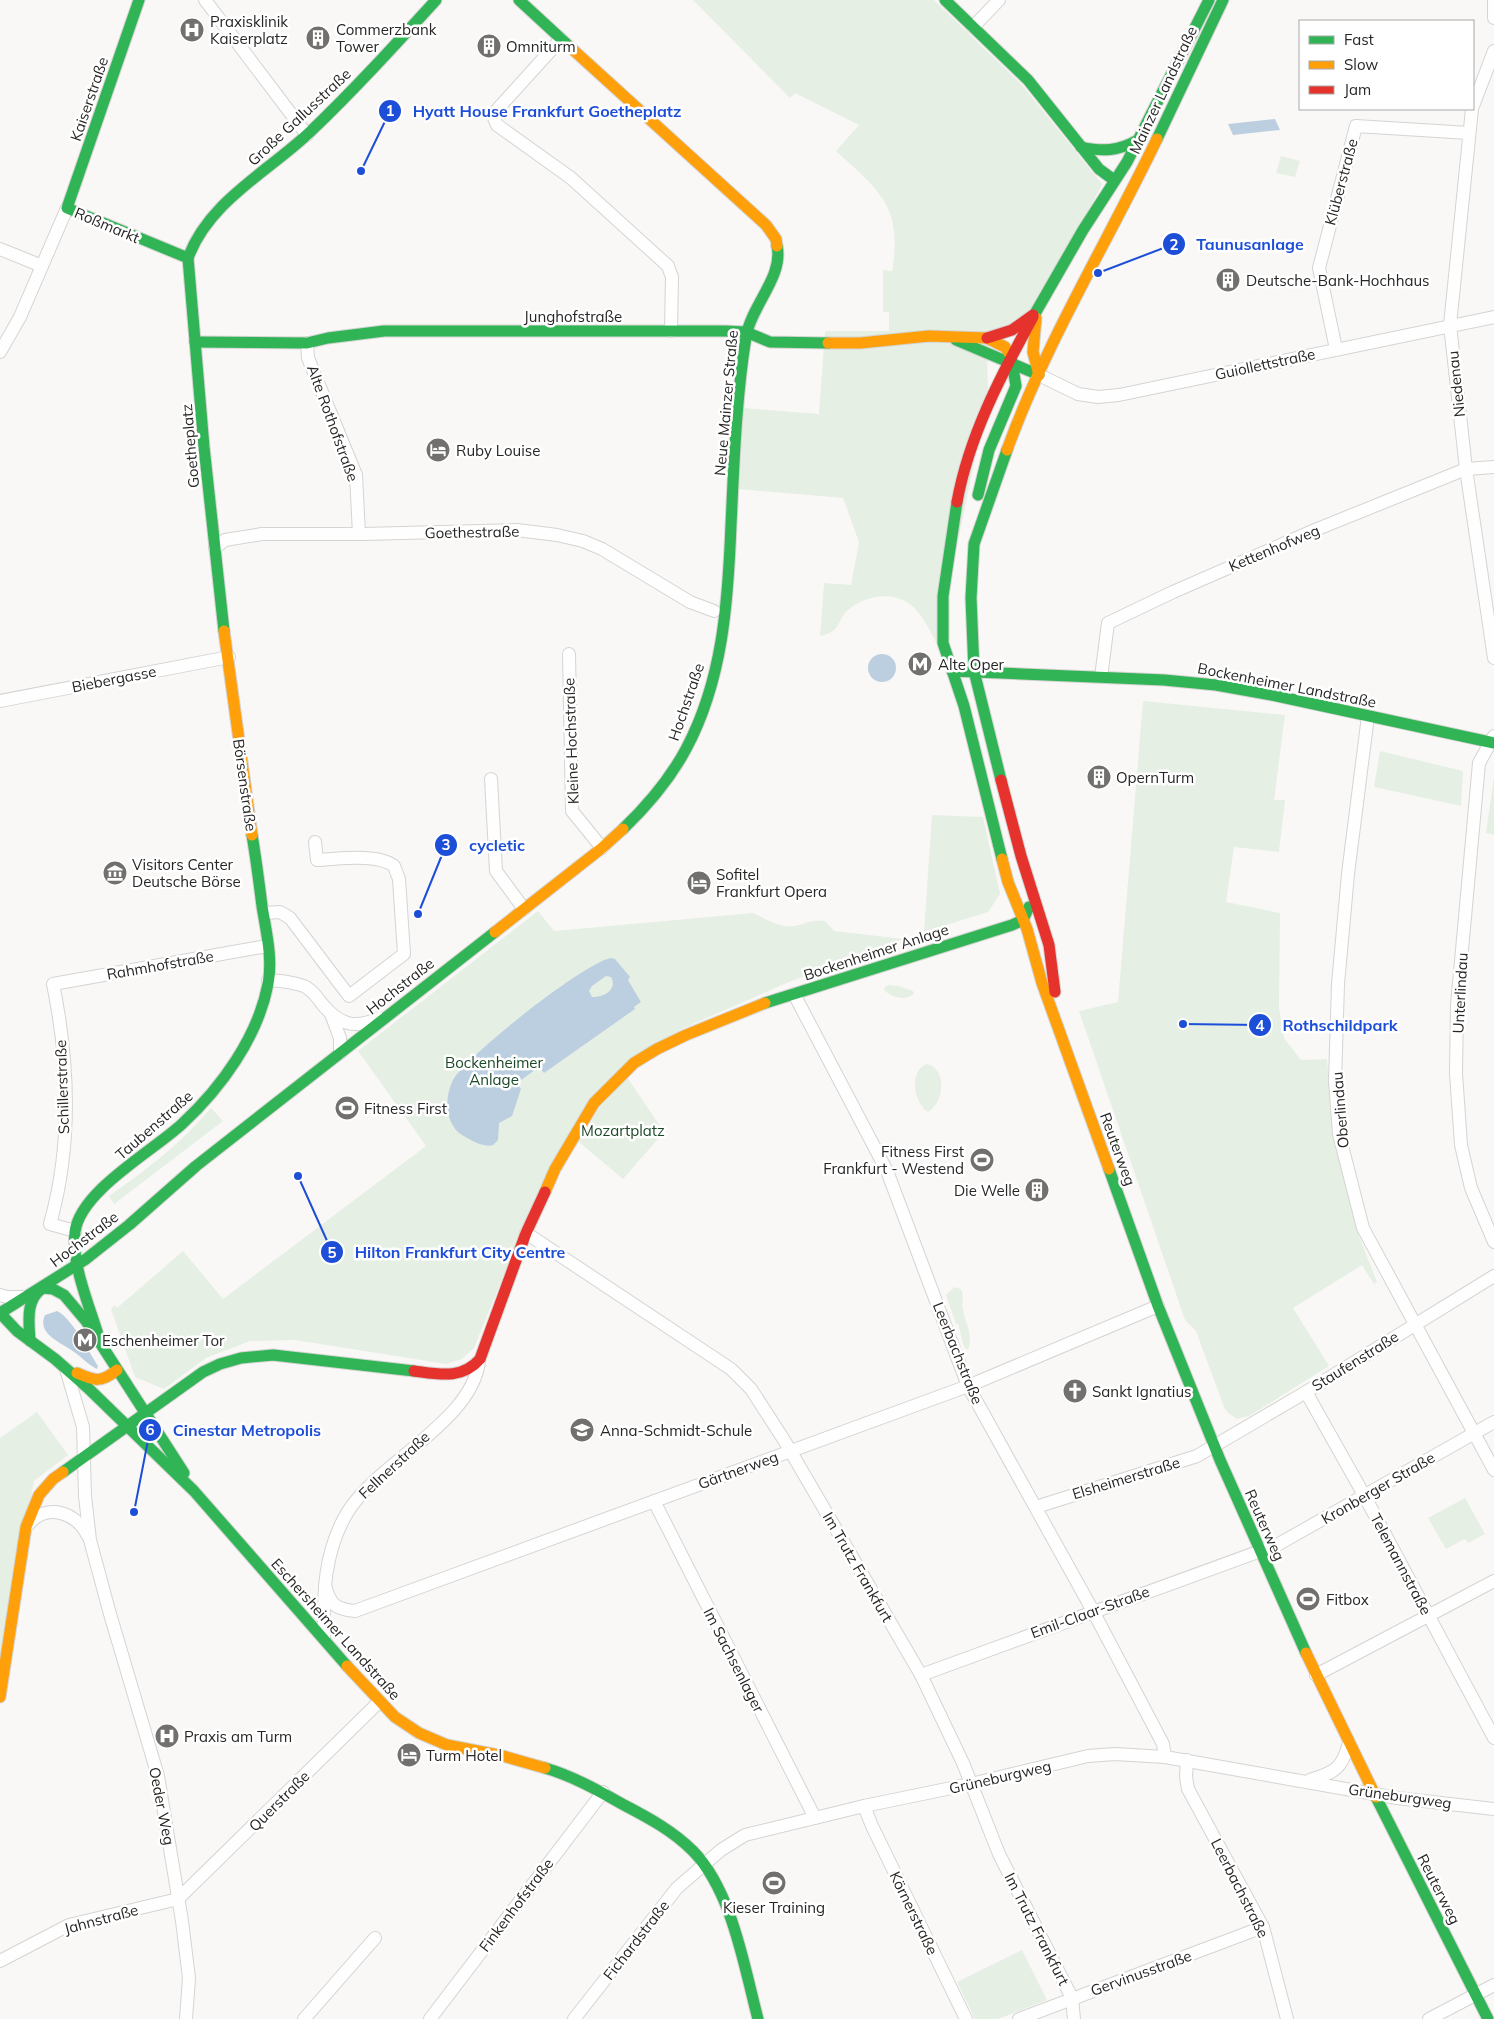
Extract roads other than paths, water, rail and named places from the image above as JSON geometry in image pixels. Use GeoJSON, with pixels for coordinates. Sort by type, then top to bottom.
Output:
{"type":"FeatureCollection","features":[{"type":"Feature","properties":{"kind":"main road","name":"Kaiserstraße"},"geometry":{"type":"LineString","coordinates":[[67,208],[139,0]]}},
{"type":"Feature","properties":{"kind":"main road","name":"Große Gallusstraße"},"geometry":{"type":"LineString","coordinates":[[188,258],[197,237],[208,223],[233,198],[308,135],[358,85],[436,0]]}},
{"type":"Feature","properties":{"kind":"main road","name":"Neue Mainzer Straße"},"geometry":{"type":"LineString","coordinates":[[519,0],[772,231],[778,245],[779,262],[776,271],[756,305],[746,332],[734,477],[726,615],[718,658]]}},
{"type":"Feature","properties":{"kind":"main road"},"geometry":{"type":"LineString","coordinates":[[945,0],[1028,80],[1099,170],[1114,180],[1126,179],[1142,170]]}},
{"type":"Feature","properties":{"kind":"main road","name":"Mainzer Landstraße"},"geometry":{"type":"LineString","coordinates":[[1023,920],[1008,882],[962,697],[943,643],[942,622],[949,547],[961,479],[984,414],[996,387],[1083,230],[1127,162],[1209,0]]}},
{"type":"Feature","properties":{"kind":"main road","name":"Mainzer Landstraße"},"geometry":{"type":"LineString","coordinates":[[977,532],[1012,433],[1048,353],[1142,170],[1223,0]]}},
{"type":"Feature","properties":{"kind":"main road"},"geometry":{"type":"LineString","coordinates":[[1081,147],[1100,152],[1111,151],[1122,149],[1138,140]]}},
{"type":"Feature","properties":{"kind":"main road"},"geometry":{"type":"LineString","coordinates":[[1111,228],[1114,180]]}},
{"type":"Feature","properties":{"kind":"main road","name":"Roßmarkt"},"geometry":{"type":"LineString","coordinates":[[67,208],[188,258]]}},
{"type":"Feature","properties":{"kind":"main road"},"geometry":{"type":"LineString","coordinates":[[188,258],[195,342]]}},
{"type":"Feature","properties":{"kind":"main road"},"geometry":{"type":"LineString","coordinates":[[987,338],[1005,334],[1020,326],[1037,311]]}},
{"type":"Feature","properties":{"kind":"main road"},"geometry":{"type":"LineString","coordinates":[[1037,311],[1033,352],[1039,375]]}},
{"type":"Feature","properties":{"kind":"main road","name":"Junghofstraße"},"geometry":{"type":"LineString","coordinates":[[195,342],[307,343],[328,338],[384,331],[746,332],[770,342],[860,343],[949,336],[987,338],[1005,347],[1012,361]]}},
{"type":"Feature","properties":{"kind":"main road","name":"Junghofstraße"},"geometry":{"type":"LineString","coordinates":[[949,336],[976,350],[1012,361]]}},
{"type":"Feature","properties":{"kind":"main road","name":"Goetheplatz"},"geometry":{"type":"LineString","coordinates":[[195,342],[215,548],[229,657]]}},
{"type":"Feature","properties":{"kind":"main road"},"geometry":{"type":"LineString","coordinates":[[976,350],[992,370],[996,387]]}},
{"type":"Feature","properties":{"kind":"main road"},"geometry":{"type":"LineString","coordinates":[[1012,361],[1034,360],[1048,353]]}},
{"type":"Feature","properties":{"kind":"main road"},"geometry":{"type":"LineString","coordinates":[[1012,361],[1039,375]]}},
{"type":"Feature","properties":{"kind":"main road"},"geometry":{"type":"LineString","coordinates":[[1012,361],[1016,386],[989,450],[976,506],[977,532],[974,544],[971,598],[974,671],[989,736],[1033,900],[1023,920]]}},
{"type":"Feature","properties":{"kind":"main road","name":"Börsenstraße"},"geometry":{"type":"LineString","coordinates":[[229,657],[268,946]]}},
{"type":"Feature","properties":{"kind":"main road","name":"Hochstraße"},"geometry":{"type":"LineString","coordinates":[[0,1313],[79,1264],[196,1166],[602,848],[643,811],[672,773],[695,731],[718,658]]}},
{"type":"Feature","properties":{"kind":"main road","name":"Bockenheimer Landstraße"},"geometry":{"type":"LineString","coordinates":[[952,671],[1164,680],[1216,685],[1493,740]]}},
{"type":"Feature","properties":{"kind":"main road","name":"Reuterweg"},"geometry":{"type":"LineString","coordinates":[[1033,900],[1049,945],[1058,1024]]}},
{"type":"Feature","properties":{"kind":"main road","name":"Reuterweg"},"geometry":{"type":"LineString","coordinates":[[1023,920],[1034,951],[1042,983],[1158,1306],[1214,1445],[1316,1675],[1488,2019]]}},
{"type":"Feature","properties":{"kind":"main road","name":"Bockenheimer Anlage"},"geometry":{"type":"LineString","coordinates":[[479,1361],[526,1233],[555,1169],[594,1103],[634,1063],[686,1035],[757,1005],[1023,920]]}},
{"type":"Feature","properties":{"kind":"main road","name":"Taubenstraße"},"geometry":{"type":"LineString","coordinates":[[79,1264],[74,1247],[75,1231],[87,1206],[101,1190],[179,1127],[212,1093],[230,1068],[253,1026],[266,992],[268,946]]}},
{"type":"Feature","properties":{"kind":"main road"},"geometry":{"type":"LineString","coordinates":[[79,1264],[99,1338]]}},
{"type":"Feature","properties":{"kind":"main road"},"geometry":{"type":"LineString","coordinates":[[30,1341],[30,1311],[34,1293],[46,1288],[54,1288],[62,1293],[99,1338],[117,1370],[145,1412]]}},
{"type":"Feature","properties":{"kind":"main road"},"geometry":{"type":"LineString","coordinates":[[0,1313],[6,1321],[66,1369],[128,1425]]}},
{"type":"Feature","properties":{"kind":"main road"},"geometry":{"type":"LineString","coordinates":[[0,1697],[26,1527],[34,1504],[47,1485],[145,1412],[203,1372],[220,1364],[248,1357],[283,1356],[444,1375],[467,1371],[479,1361]]}},
{"type":"Feature","properties":{"kind":"main road"},"geometry":{"type":"LineString","coordinates":[[66,1369],[100,1381],[108,1378],[117,1370]]}},
{"type":"Feature","properties":{"kind":"main road","name":"Eschersheimer Landstraße"},"geometry":{"type":"LineString","coordinates":[[145,1412],[167,1441],[194,1490]]}},
{"type":"Feature","properties":{"kind":"main road","name":"Eschersheimer Landstraße"},"geometry":{"type":"LineString","coordinates":[[128,1425],[194,1490],[379,1702],[395,1716],[419,1733],[447,1745],[503,1756],[549,1769],[582,1782],[603,1792],[668,1830],[694,1852],[719,1888],[729,1910],[758,2019]]}},
{"type":"Feature","properties":{"kind":"street"},"geometry":{"type":"LineString","coordinates":[[205,0],[308,135]]}},
{"type":"Feature","properties":{"kind":"street"},"geometry":{"type":"LineString","coordinates":[[973,27],[999,0]]}},
{"type":"Feature","properties":{"kind":"street"},"geometry":{"type":"LineString","coordinates":[[1493,1],[1494,18]]}},
{"type":"Feature","properties":{"kind":"street"},"geometry":{"type":"LineString","coordinates":[[561,39],[495,112],[494,118],[497,125],[571,178],[671,269],[671,331]]}},
{"type":"Feature","properties":{"kind":"street","name":"Niedenau"},"geometry":{"type":"LineString","coordinates":[[1474,102],[1494,51]]}},
{"type":"Feature","properties":{"kind":"street","name":"Niedenau"},"geometry":{"type":"LineString","coordinates":[[1472,110],[1450,326],[1466,468],[1494,658]]}},
{"type":"Feature","properties":{"kind":"street","name":"Klüberstraße"},"geometry":{"type":"LineString","coordinates":[[1336,349],[1319,268],[1356,126],[1469,133]]}},
{"type":"Feature","properties":{"kind":"street","name":"Roßmarkt"},"geometry":{"type":"LineString","coordinates":[[0,352],[20,317],[67,208]]}},
{"type":"Feature","properties":{"kind":"street"},"geometry":{"type":"LineString","coordinates":[[0,249],[42,266]]}},
{"type":"Feature","properties":{"kind":"street","name":"Guiollettstraße"},"geometry":{"type":"LineString","coordinates":[[1039,375],[1078,394],[1098,396],[1119,395],[1494,317]]}},
{"type":"Feature","properties":{"kind":"street","name":"Alte Rothofstraße"},"geometry":{"type":"LineString","coordinates":[[307,343],[308,358],[356,475],[360,534]]}},
{"type":"Feature","properties":{"kind":"street","name":"Kettenhofweg"},"geometry":{"type":"LineString","coordinates":[[1100,677],[1108,622],[1315,530],[1466,468],[1494,467]]}},
{"type":"Feature","properties":{"kind":"street","name":"Goethestraße"},"geometry":{"type":"LineString","coordinates":[[215,548],[225,540],[262,534],[360,534],[517,530],[557,535],[583,541],[602,549],[690,602],[714,611]]}},
{"type":"Feature","properties":{"kind":"street","name":"Kleine Hochstraße"},"geometry":{"type":"LineString","coordinates":[[569,654],[572,811],[602,848]]}},
{"type":"Feature","properties":{"kind":"street","name":"Biebergasse"},"geometry":{"type":"LineString","coordinates":[[0,701],[229,657]]}},
{"type":"Feature","properties":{"kind":"street","name":"Oberlindau"},"geometry":{"type":"LineString","coordinates":[[1368,716],[1338,984],[1335,1081],[1339,1134],[1363,1228],[1494,1470]]}},
{"type":"Feature","properties":{"kind":"street","name":"Unterlindau"},"geometry":{"type":"LineString","coordinates":[[1493,740],[1479,762],[1457,1006],[1456,1072],[1461,1145],[1471,1188],[1494,1242]]}},
{"type":"Feature","properties":{"kind":"street"},"geometry":{"type":"LineString","coordinates":[[491,779],[496,871],[524,909]]}},
{"type":"Feature","properties":{"kind":"street"},"geometry":{"type":"LineString","coordinates":[[264,913],[280,912],[290,918],[349,996],[404,954],[399,879],[394,866],[383,859],[372,858],[317,860],[315,842]]}},
{"type":"Feature","properties":{"kind":"street","name":"Rahmhofstraße"},"geometry":{"type":"LineString","coordinates":[[53,984],[268,946]]}},
{"type":"Feature","properties":{"kind":"street"},"geometry":{"type":"LineString","coordinates":[[268,980],[295,984],[307,988],[331,1014],[345,1023],[357,1024],[373,1021],[389,1014]]}},
{"type":"Feature","properties":{"kind":"street","name":"Schillerstraße"},"geometry":{"type":"LineString","coordinates":[[53,984],[65,1079],[66,1123],[60,1177],[50,1224],[75,1231]]}},
{"type":"Feature","properties":{"kind":"street","name":"Leerbachstraße"},"geometry":{"type":"LineString","coordinates":[[794,994],[887,1171],[968,1386],[1093,1611],[1163,1744],[1165,1757]]}},
{"type":"Feature","properties":{"kind":"street"},"geometry":{"type":"LineString","coordinates":[[331,1014],[340,1038],[340,1053]]}},
{"type":"Feature","properties":{"kind":"street","name":"Im Trutz Frankfurt"},"geometry":{"type":"LineString","coordinates":[[526,1233],[731,1369],[751,1389],[790,1451],[921,1675],[963,1763],[999,1854],[1072,1998]]}},
{"type":"Feature","properties":{"kind":"street","name":"Staufenstraße"},"geometry":{"type":"LineString","coordinates":[[1214,1445],[1234,1436],[1494,1276]]}},
{"type":"Feature","properties":{"kind":"street"},"geometry":{"type":"LineString","coordinates":[[0,1295],[7,1297],[34,1293]]}},
{"type":"Feature","properties":{"kind":"street","name":"Gärtnerweg"},"geometry":{"type":"LineString","coordinates":[[325,1586],[329,1600],[336,1607],[355,1611],[968,1386],[1158,1306]]}},
{"type":"Feature","properties":{"kind":"street","name":"Fellnerstraße"},"geometry":{"type":"LineString","coordinates":[[324,1638],[325,1586],[331,1548],[347,1513],[361,1493],[454,1410],[470,1388],[478,1370],[479,1361]]}},
{"type":"Feature","properties":{"kind":"street"},"geometry":{"type":"LineString","coordinates":[[66,1369],[81,1416],[84,1456]]}},
{"type":"Feature","properties":{"kind":"street","name":"Telemannstraße"},"geometry":{"type":"LineString","coordinates":[[1306,1392],[1364,1495],[1494,1738]]}},
{"type":"Feature","properties":{"kind":"street","name":"Kronberger Straße"},"geometry":{"type":"LineString","coordinates":[[1260,1552],[1277,1545],[1494,1422]]}},
{"type":"Feature","properties":{"kind":"street","name":"Elsheimerstraße"},"geometry":{"type":"LineString","coordinates":[[1036,1507],[1197,1456],[1214,1445]]}},
{"type":"Feature","properties":{"kind":"street","name":"Oeder Weg"},"geometry":{"type":"LineString","coordinates":[[84,1456],[85,1496],[90,1540],[158,1776],[189,1978],[186,2019]]}},
{"type":"Feature","properties":{"kind":"street","name":"Im Sachsenlager"},"geometry":{"type":"LineString","coordinates":[[654,1501],[815,1818]]}},
{"type":"Feature","properties":{"kind":"street","name":"Oeder Weg"},"geometry":{"type":"LineString","coordinates":[[26,1527],[38,1516],[60,1512],[79,1523],[90,1540]]}},
{"type":"Feature","properties":{"kind":"street","name":"Emil-Claar-Straße"},"geometry":{"type":"LineString","coordinates":[[921,1675],[1260,1552]]}},
{"type":"Feature","properties":{"kind":"street"},"geometry":{"type":"LineString","coordinates":[[1316,1675],[1494,1581]]}},
{"type":"Feature","properties":{"kind":"street","name":"Querstraße"},"geometry":{"type":"LineString","coordinates":[[178,1899],[379,1702]]}},
{"type":"Feature","properties":{"kind":"street","name":"Grüneburgweg"},"geometry":{"type":"LineString","coordinates":[[1307,1781],[1334,1771],[1344,1759],[1349,1742]]}},
{"type":"Feature","properties":{"kind":"street","name":"Grüneburgweg"},"geometry":{"type":"LineString","coordinates":[[704,1865],[721,1850],[745,1835],[864,1806],[971,1784],[1088,1756],[1115,1754],[1188,1760],[1397,1798],[1494,1809]]}},
{"type":"Feature","properties":{"kind":"street","name":"Leerbachstraße"},"geometry":{"type":"LineString","coordinates":[[1188,1760],[1186,1777],[1188,1788],[1263,1927],[1287,2019]]}},
{"type":"Feature","properties":{"kind":"street","name":"Finkenhofstraße"},"geometry":{"type":"LineString","coordinates":[[430,2019],[603,1792]]}},
{"type":"Feature","properties":{"kind":"street","name":"Körnerstraße"},"geometry":{"type":"LineString","coordinates":[[864,1806],[966,2019]]}},
{"type":"Feature","properties":{"kind":"street","name":"Fichardstraße"},"geometry":{"type":"LineString","coordinates":[[574,2019],[677,1888],[704,1865]]}},
{"type":"Feature","properties":{"kind":"street","name":"Jahnstraße"},"geometry":{"type":"LineString","coordinates":[[0,1960],[70,1925],[178,1899]]}},
{"type":"Feature","properties":{"kind":"street","name":"Gervinusstraße"},"geometry":{"type":"LineString","coordinates":[[1019,2019],[1263,1927]]}},
{"type":"Feature","properties":{"kind":"street"},"geometry":{"type":"LineString","coordinates":[[304,2019],[375,1938]]}},
{"type":"Feature","properties":{"kind":"street"},"geometry":{"type":"LineString","coordinates":[[1429,2019],[1494,1985]]}},
{"type":"Feature","properties":{"kind":"street"},"geometry":{"type":"LineString","coordinates":[[1072,1998],[1074,2019]]}},
{"type":"Feature","properties":{"kind":"water"},"geometry":{"type":"Polygon","coordinates":[[[1275,119],[1280,130],[1233,135],[1228,124],[1275,119]]]}},
{"type":"Feature","properties":{"kind":"water"},"geometry":{"type":"Polygon","coordinates":[[[882,654],[892,658],[896,668],[892,678],[882,682],[872,678],[868,668],[872,658],[882,654]]]}},
{"type":"Feature","properties":{"kind":"water"},"geometry":{"type":"Polygon","coordinates":[[[611,958],[615,959],[630,977],[628,980],[641,1002],[634,1007],[635,1009],[544,1073],[539,1067],[517,1083],[521,1089],[512,1116],[499,1123],[498,1140],[493,1145],[481,1144],[462,1135],[452,1124],[447,1102],[453,1080],[462,1068],[527,1011],[597,963],[611,958]],[[606,976],[592,986],[589,991],[592,997],[601,996],[609,992],[613,985],[611,977],[606,976]]]}},
{"type":"Feature","properties":{"kind":"water"},"geometry":{"type":"Polygon","coordinates":[[[57,1311],[68,1320],[79,1335],[98,1366],[97,1369],[47,1333],[43,1322],[45,1315],[57,1311]]]}},
{"type":"Feature","properties":{"kind":"place","name":"Praxisklinik Kaiserplatz"},"geometry":{"type":"Point","coordinates":[192,30]}},
{"type":"Feature","properties":{"kind":"place","name":"Commerzbank Tower"},"geometry":{"type":"Point","coordinates":[318,38]}},
{"type":"Feature","properties":{"kind":"place","name":"Omniturm"},"geometry":{"type":"Point","coordinates":[489,46]}},
{"type":"Feature","properties":{"kind":"place","name":"Hyatt House Frankfurt Goetheplatz"},"geometry":{"type":"Point","coordinates":[361,171]}},
{"type":"Feature","properties":{"kind":"place","name":"Taunusanlage"},"geometry":{"type":"Point","coordinates":[1098,273]}},
{"type":"Feature","properties":{"kind":"place","name":"Deutsche-Bank-Hochhaus"},"geometry":{"type":"Point","coordinates":[1228,280]}},
{"type":"Feature","properties":{"kind":"place","name":"Ruby Louise"},"geometry":{"type":"Point","coordinates":[438,450]}},
{"type":"Feature","properties":{"kind":"place","name":"Alte Oper"},"geometry":{"type":"Point","coordinates":[920,664]}},
{"type":"Feature","properties":{"kind":"place","name":"OpernTurm"},"geometry":{"type":"Point","coordinates":[1099,777]}},
{"type":"Feature","properties":{"kind":"place","name":"Visitors Center Deutsche Börse"},"geometry":{"type":"Point","coordinates":[115,873]}},
{"type":"Feature","properties":{"kind":"place","name":"Sofitel Frankfurt Opera"},"geometry":{"type":"Point","coordinates":[699,883]}},
{"type":"Feature","properties":{"kind":"place","name":"cycletic"},"geometry":{"type":"Point","coordinates":[418,914]}},
{"type":"Feature","properties":{"kind":"place","name":"Rothschildpark"},"geometry":{"type":"Point","coordinates":[1183,1024]}},
{"type":"Feature","properties":{"kind":"place","name":"Fitness First"},"geometry":{"type":"Point","coordinates":[347,1108]}},
{"type":"Feature","properties":{"kind":"place","name":"Fitness First Frankfurt - Westend"},"geometry":{"type":"Point","coordinates":[982,1160]}},
{"type":"Feature","properties":{"kind":"place","name":"Hilton Frankfurt City Centre"},"geometry":{"type":"Point","coordinates":[298,1176]}},
{"type":"Feature","properties":{"kind":"place","name":"Die Welle"},"geometry":{"type":"Point","coordinates":[1037,1190]}},
{"type":"Feature","properties":{"kind":"place","name":"Eschenheimer Tor"},"geometry":{"type":"Point","coordinates":[85,1340]}},
{"type":"Feature","properties":{"kind":"place","name":"Sankt Ignatius"},"geometry":{"type":"Point","coordinates":[1075,1391]}},
{"type":"Feature","properties":{"kind":"place","name":"Anna-Schmidt-Schule"},"geometry":{"type":"Point","coordinates":[582,1430]}},
{"type":"Feature","properties":{"kind":"place","name":"Cinestar Metropolis"},"geometry":{"type":"Point","coordinates":[134,1512]}},
{"type":"Feature","properties":{"kind":"place","name":"Fitbox"},"geometry":{"type":"Point","coordinates":[1308,1599]}},
{"type":"Feature","properties":{"kind":"place","name":"Praxis am Turm"},"geometry":{"type":"Point","coordinates":[167,1736]}},
{"type":"Feature","properties":{"kind":"place","name":"Turm Hotel"},"geometry":{"type":"Point","coordinates":[409,1755]}},
{"type":"Feature","properties":{"kind":"place","name":"Kieser Training"},"geometry":{"type":"Point","coordinates":[774,1883]}},
{"type":"Feature","properties":{"kind":"park label","name":"Mozartplatz"},"geometry":{"type":"Point","coordinates":[623,1130]}}]}
